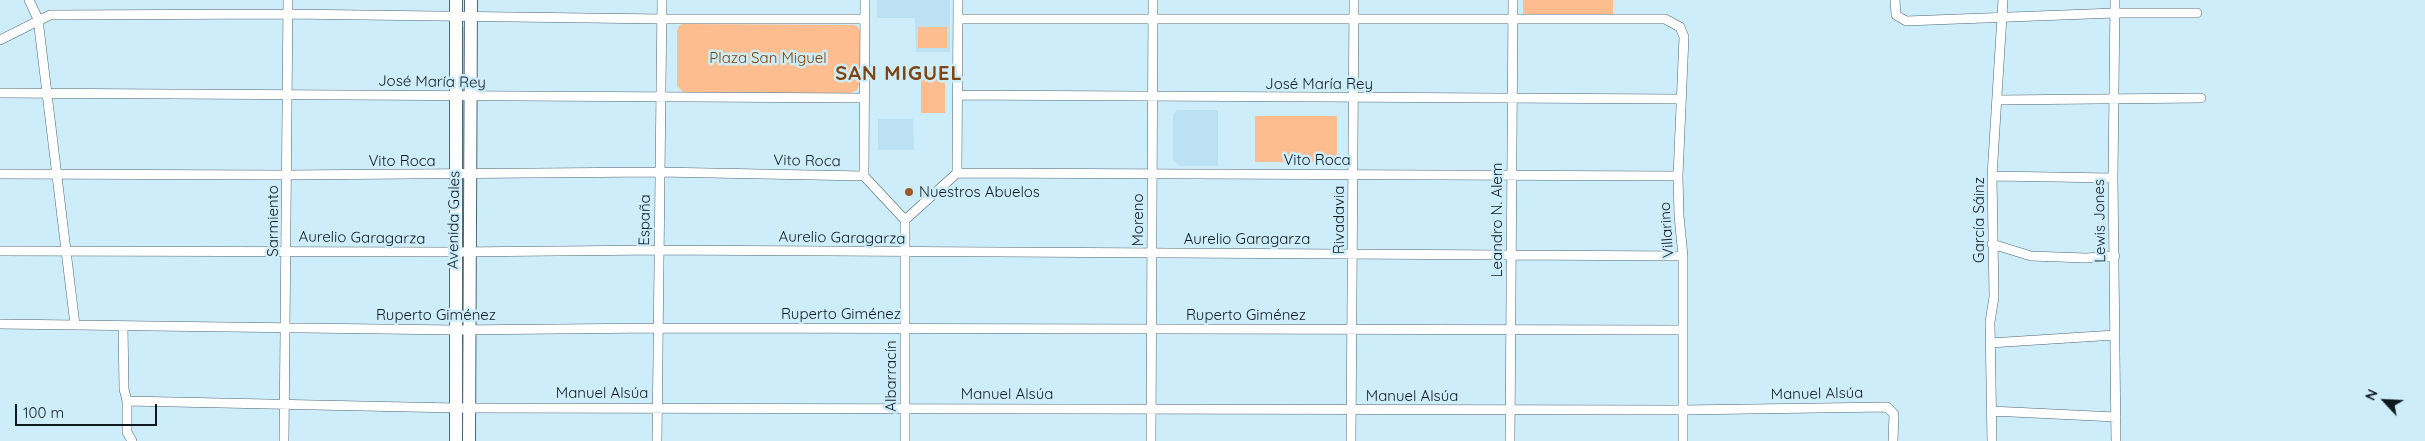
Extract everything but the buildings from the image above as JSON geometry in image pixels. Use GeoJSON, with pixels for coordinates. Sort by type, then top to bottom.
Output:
{"type":"FeatureCollection","features":[{"type":"Feature","properties":{"kind":"street"},"geometry":{"type":"LineString","coordinates":[[29,0],[38,20],[75,325]]}},
{"type":"Feature","properties":{"kind":"street","name":"Sarmiento"},"geometry":{"type":"LineString","coordinates":[[284,441],[288,0]]}},
{"type":"Feature","properties":{"kind":"street","name":"Avenida Gales"},"geometry":{"type":"LineString","coordinates":[[456,0],[456,441]]}},
{"type":"Feature","properties":{"kind":"street","name":"Avenida Gales"},"geometry":{"type":"LineString","coordinates":[[469,441],[471,0]]}},
{"type":"Feature","properties":{"kind":"street","name":"España"},"geometry":{"type":"LineString","coordinates":[[657,441],[662,0]]}},
{"type":"Feature","properties":{"kind":"street"},"geometry":{"type":"LineString","coordinates":[[865,0],[864,176],[905,220],[957,173],[958,0]]}},
{"type":"Feature","properties":{"kind":"street","name":"Moreno"},"geometry":{"type":"LineString","coordinates":[[1151,441],[1153,0]]}},
{"type":"Feature","properties":{"kind":"street","name":"Rivadavia"},"geometry":{"type":"LineString","coordinates":[[1351,441],[1354,0]]}},
{"type":"Feature","properties":{"kind":"street","name":"Leandro N. Alem"},"geometry":{"type":"LineString","coordinates":[[1510,441],[1512,0]]}},
{"type":"Feature","properties":{"kind":"street"},"geometry":{"type":"LineString","coordinates":[[1895,0],[1896,15],[1900,20],[2115,13],[2197,13]]}},
{"type":"Feature","properties":{"kind":"street","name":"García Sáinz"},"geometry":{"type":"LineString","coordinates":[[1992,441],[1990,322],[1994,297],[1992,176],[2003,0]]}},
{"type":"Feature","properties":{"kind":"street","name":"Lewis Jones"},"geometry":{"type":"LineString","coordinates":[[2115,0],[2113,178],[2116,441]]}},
{"type":"Feature","properties":{"kind":"street"},"geometry":{"type":"LineString","coordinates":[[0,40],[50,15],[288,14],[662,19],[865,18]]}},
{"type":"Feature","properties":{"kind":"street"},"geometry":{"type":"LineString","coordinates":[[958,19],[1512,20]]}},
{"type":"Feature","properties":{"kind":"street","name":"Villarino"},"geometry":{"type":"LineString","coordinates":[[1512,20],[1665,19],[1680,27],[1684,37],[1678,176],[1683,256],[1683,441]]}},
{"type":"Feature","properties":{"kind":"street","name":"José María Rey"},"geometry":{"type":"LineString","coordinates":[[0,93],[287,93],[456,96],[864,98]]}},
{"type":"Feature","properties":{"kind":"street","name":"José María Rey"},"geometry":{"type":"LineString","coordinates":[[958,95],[1681,99]]}},
{"type":"Feature","properties":{"kind":"street"},"geometry":{"type":"LineString","coordinates":[[1998,100],[2201,98]]}},
{"type":"Feature","properties":{"kind":"street","name":"Vito Roca"},"geometry":{"type":"LineString","coordinates":[[0,174],[286,175],[659,172],[864,176]]}},
{"type":"Feature","properties":{"kind":"street","name":"Vito Roca"},"geometry":{"type":"LineString","coordinates":[[957,173],[1678,176]]}},
{"type":"Feature","properties":{"kind":"street"},"geometry":{"type":"LineString","coordinates":[[1992,176],[2113,178]]}},
{"type":"Feature","properties":{"kind":"street","name":"Albarracín"},"geometry":{"type":"LineString","coordinates":[[905,220],[905,441]]}},
{"type":"Feature","properties":{"kind":"street"},"geometry":{"type":"LineString","coordinates":[[1992,244],[2031,256],[2086,258],[2115,256]]}},
{"type":"Feature","properties":{"kind":"street","name":"Aurelio Garagarza"},"geometry":{"type":"LineString","coordinates":[[0,252],[66,250],[456,252],[658,250],[906,253],[1683,256]]}},
{"type":"Feature","properties":{"kind":"street","name":"Ruperto Giménez"},"geometry":{"type":"LineString","coordinates":[[0,324],[456,330],[658,328],[1682,330]]}},
{"type":"Feature","properties":{"kind":"street"},"geometry":{"type":"LineString","coordinates":[[124,326],[124,389],[127,401],[127,432],[132,441]]}},
{"type":"Feature","properties":{"kind":"street"},"geometry":{"type":"LineString","coordinates":[[1990,343],[2115,335]]}},
{"type":"Feature","properties":{"kind":"street","name":"Manuel Alsúa"},"geometry":{"type":"LineString","coordinates":[[127,401],[456,408],[1510,410],[1887,408],[1894,414],[1894,441]]}},
{"type":"Feature","properties":{"kind":"street"},"geometry":{"type":"LineString","coordinates":[[1991,411],[2116,417]]}},
{"type":"Feature","properties":{"kind":"shaded area"},"geometry":{"type":"Polygon","coordinates":[[[877,0],[950,0],[950,52],[916,52],[915,18],[877,18],[877,0]]]}},
{"type":"Feature","properties":{"kind":"shaded area"},"geometry":{"type":"Polygon","coordinates":[[[1177,110],[1218,110],[1218,166],[1180,166],[1173,160],[1173,115],[1177,110]]]}},
{"type":"Feature","properties":{"kind":"shaded area"},"geometry":{"type":"Polygon","coordinates":[[[878,119],[913,119],[914,150],[878,150],[878,119]]]}},
{"type":"Feature","properties":{"kind":"green space"},"geometry":{"type":"Polygon","coordinates":[[[1523,0],[1613,0],[1613,15],[1523,14],[1523,0]]]}},
{"type":"Feature","properties":{"kind":"green space","name":"Plaza San Miguel"},"geometry":{"type":"Polygon","coordinates":[[[683,24],[857,26],[860,31],[860,83],[857,90],[851,93],[683,92],[677,86],[677,31],[679,26],[683,24]]]}},
{"type":"Feature","properties":{"kind":"green space"},"geometry":{"type":"Polygon","coordinates":[[[462,27],[466,27],[466,88],[462,88],[462,27]]]}},
{"type":"Feature","properties":{"kind":"green space"},"geometry":{"type":"Polygon","coordinates":[[[918,27],[947,27],[947,48],[918,48],[918,27]]]}},
{"type":"Feature","properties":{"kind":"green space"},"geometry":{"type":"Polygon","coordinates":[[[921,72],[945,72],[945,113],[921,113],[921,72]]]}},
{"type":"Feature","properties":{"kind":"green space"},"geometry":{"type":"Polygon","coordinates":[[[462,103],[466,103],[466,164],[462,164],[462,103]]]}},
{"type":"Feature","properties":{"kind":"green space"},"geometry":{"type":"Polygon","coordinates":[[[1255,116],[1337,116],[1337,162],[1255,162],[1255,116]]]}},
{"type":"Feature","properties":{"kind":"place","name":"Nuestros Abuelos"},"geometry":{"type":"Point","coordinates":[909,192]}},
{"type":"Feature","properties":{"kind":"district","name":"SAN MIGUEL"},"geometry":{"type":"Point","coordinates":[899,74]}}]}
